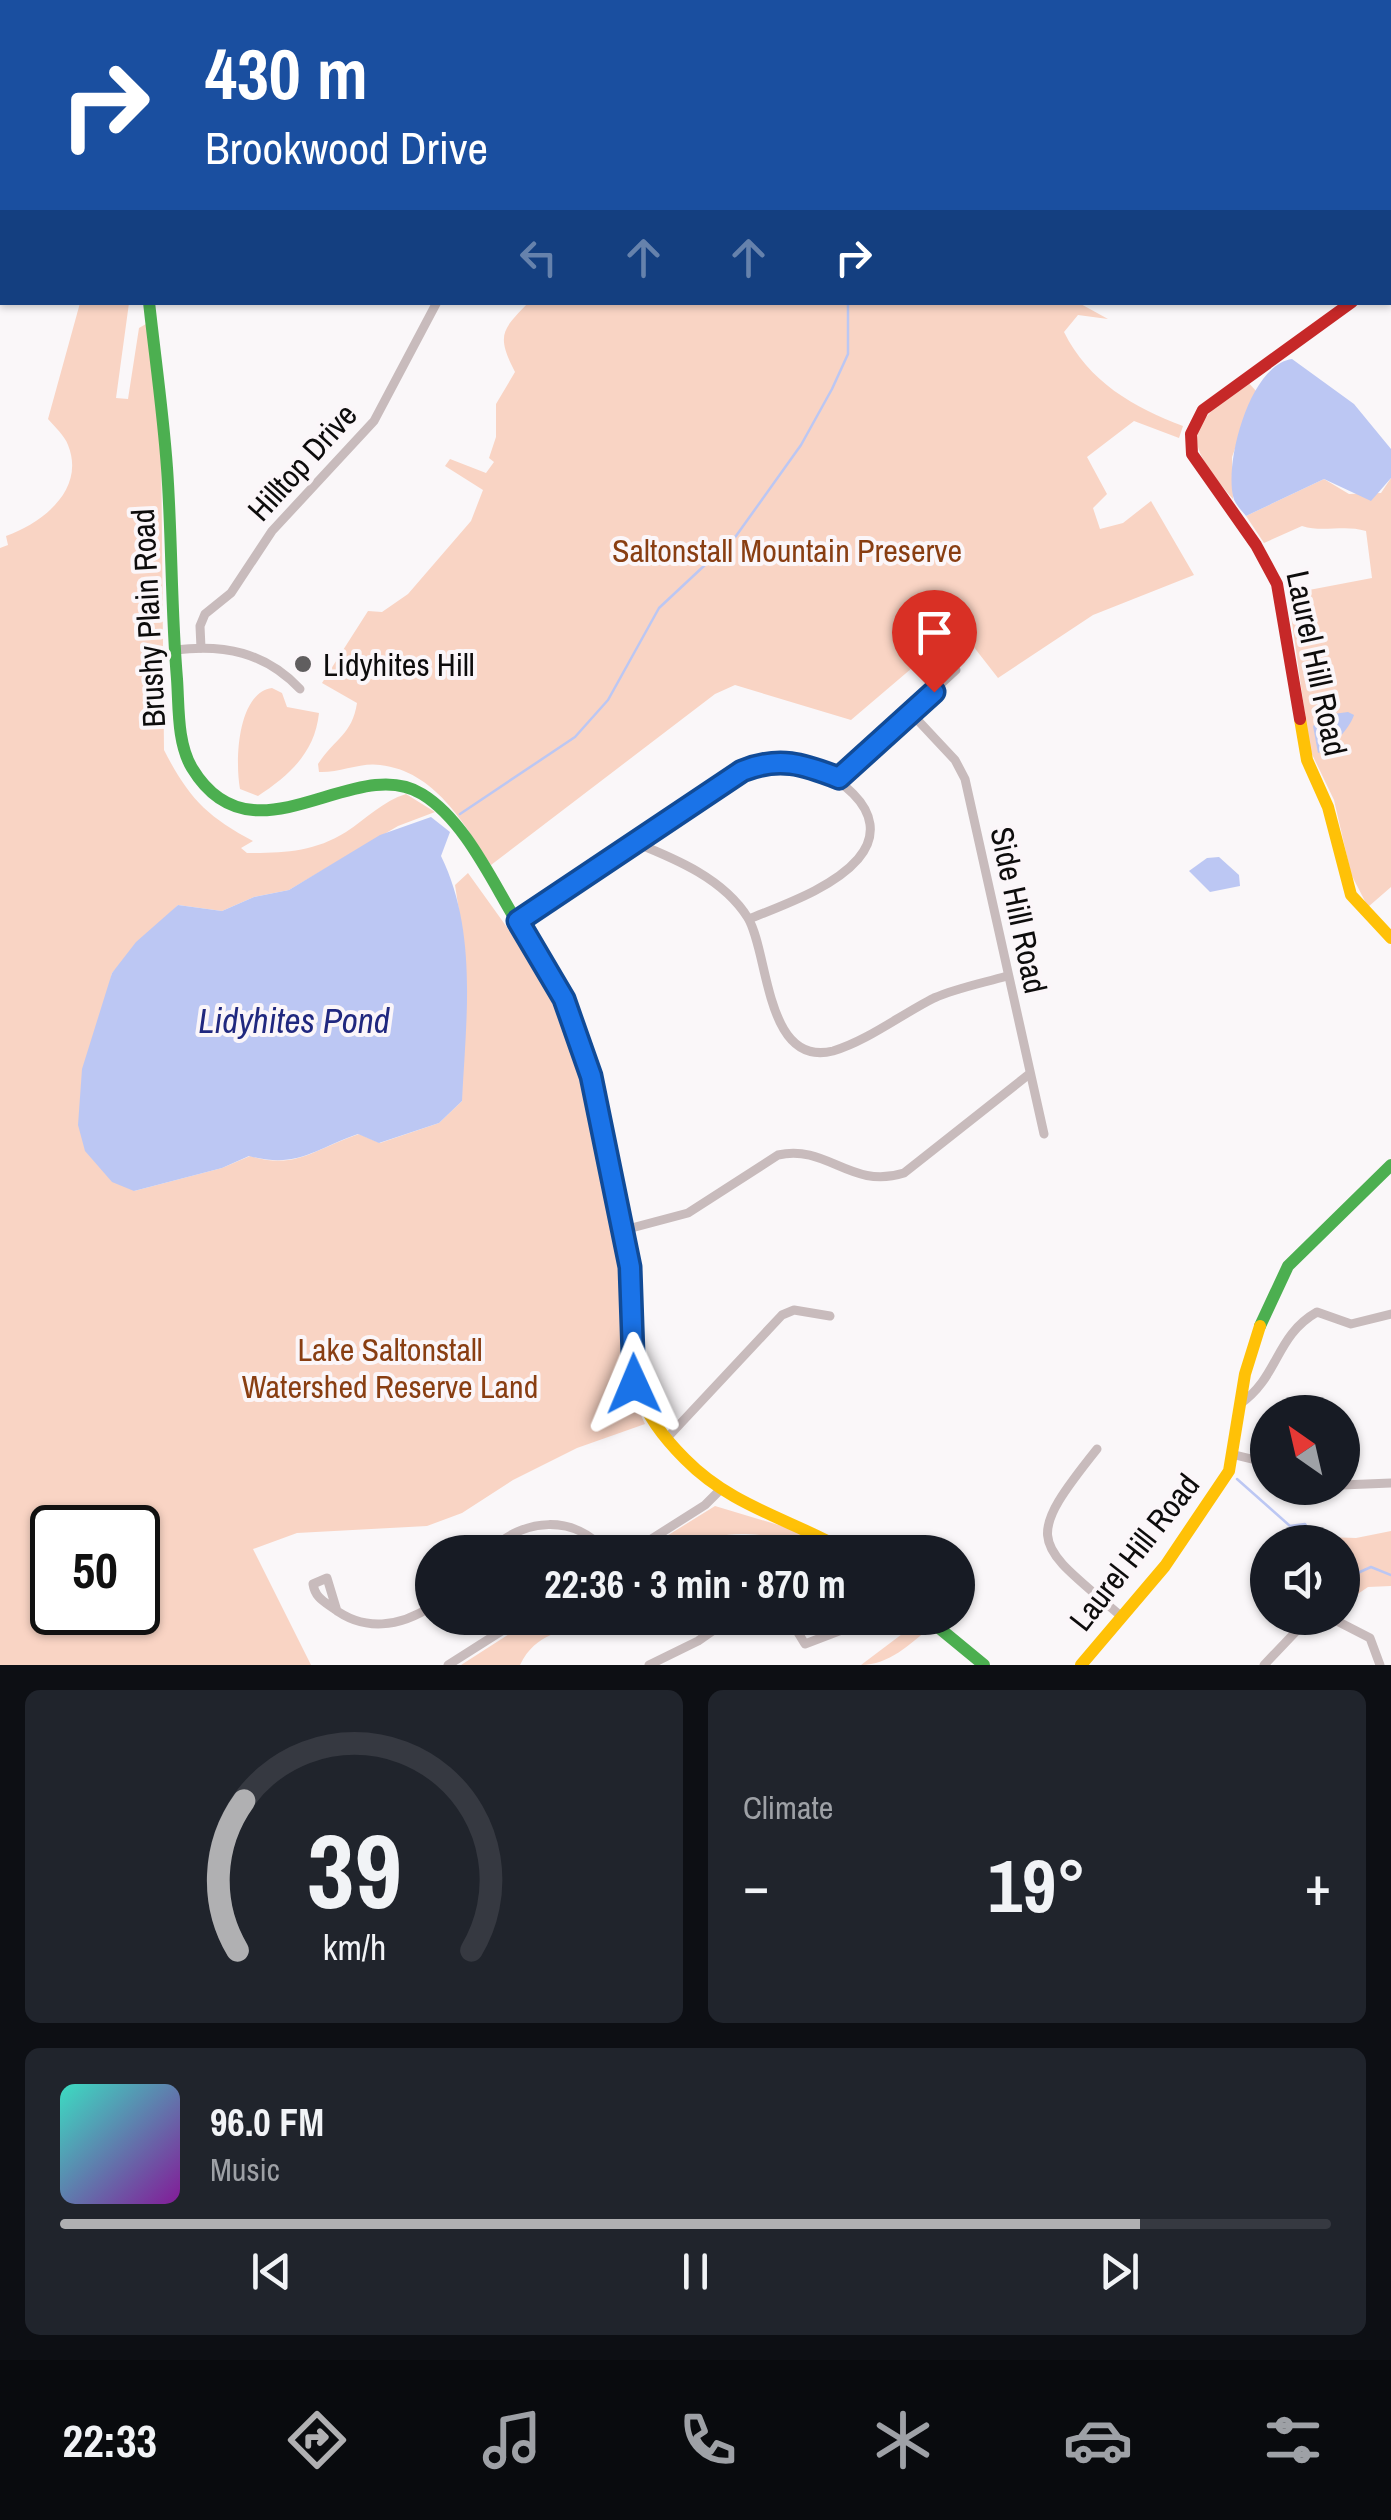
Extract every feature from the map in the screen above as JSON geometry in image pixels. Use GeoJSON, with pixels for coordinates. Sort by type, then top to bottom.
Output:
{"type":"FeatureCollection","features":[{"type":"Feature","properties":{"kind":"main road","name":"Brushy Plain Road"},"geometry":{"type":"LineString","coordinates":[[150,305],[165,436],[174,650],[184,747],[198,778],[220,798],[251,810],[276,811],[374,784],[414,789],[450,817],[518,921],[576,1028],[604,1130],[624,1230],[633,1298],[635,1391],[646,1414],[666,1440],[719,1491],[750,1509],[820,1535]]}},
{"type":"Feature","properties":{"kind":"main road","name":"Laurel Hill Road"},"geometry":{"type":"LineString","coordinates":[[1348,305],[1203,410],[1191,430],[1190,447],[1195,462],[1256,545],[1276,584],[1306,760],[1328,807],[1351,895],[1391,938]]}},
{"type":"Feature","properties":{"kind":"main road","name":"Laurel Hill Road"},"geometry":{"type":"LineString","coordinates":[[1081,1665],[1191,1531],[1235,1455],[1240,1404],[1257,1330],[1288,1266],[1391,1165]]}},
{"type":"Feature","properties":{"kind":"main road"},"geometry":{"type":"LineString","coordinates":[[946,1635],[977,1663]]}},
{"type":"Feature","properties":{"kind":"street","name":"Hilltop Drive"},"geometry":{"type":"LineString","coordinates":[[201,648],[200,626],[205,614],[231,593],[272,531],[377,417],[435,305]]}},
{"type":"Feature","properties":{"kind":"street"},"geometry":{"type":"LineString","coordinates":[[174,650],[201,648],[254,656],[300,689]]}},
{"type":"Feature","properties":{"kind":"street"},"geometry":{"type":"LineString","coordinates":[[839,778],[956,670]]}},
{"type":"Feature","properties":{"kind":"street","name":"Side Hill Road"},"geometry":{"type":"LineString","coordinates":[[911,713],[955,760],[964,779],[1044,1134]]}},
{"type":"Feature","properties":{"kind":"street"},"geometry":{"type":"LineString","coordinates":[[518,921],[742,771],[766,761],[796,763],[839,778],[856,796],[870,827],[858,859],[791,902],[749,919]]}},
{"type":"Feature","properties":{"kind":"street"},"geometry":{"type":"LineString","coordinates":[[636,843],[702,874],[749,919],[765,985],[790,1039],[805,1051],[835,1050],[939,996],[1007,976]]}},
{"type":"Feature","properties":{"kind":"street"},"geometry":{"type":"LineString","coordinates":[[624,1230],[688,1212],[778,1154],[811,1153],[860,1178],[885,1179],[904,1172],[1028,1075]]}},
{"type":"Feature","properties":{"kind":"street"},"geometry":{"type":"LineString","coordinates":[[666,1440],[782,1315],[794,1310],[830,1316]]}},
{"type":"Feature","properties":{"kind":"street"},"geometry":{"type":"LineString","coordinates":[[1240,1404],[1262,1389],[1284,1341],[1316,1312],[1351,1324],[1391,1314]]}},
{"type":"Feature","properties":{"kind":"street"},"geometry":{"type":"LineString","coordinates":[[1098,1450],[1056,1501],[1046,1530],[1056,1560],[1122,1617]]}},
{"type":"Feature","properties":{"kind":"street"},"geometry":{"type":"LineString","coordinates":[[1235,1455],[1250,1459]]}},
{"type":"Feature","properties":{"kind":"street"},"geometry":{"type":"LineString","coordinates":[[1360,1485],[1391,1483]]}},
{"type":"Feature","properties":{"kind":"street"},"geometry":{"type":"LineString","coordinates":[[658,1535],[705,1505],[719,1491]]}},
{"type":"Feature","properties":{"kind":"street"},"geometry":{"type":"LineString","coordinates":[[510,1535],[562,1522],[591,1535]]}},
{"type":"Feature","properties":{"kind":"street"},"geometry":{"type":"LineString","coordinates":[[337,1611],[358,1623],[391,1624],[415,1613]]}},
{"type":"Feature","properties":{"kind":"street"},"geometry":{"type":"LineString","coordinates":[[1264,1665],[1305,1622],[1333,1619],[1370,1638],[1380,1665]]}},
{"type":"Feature","properties":{"kind":"street"},"geometry":{"type":"LineString","coordinates":[[448,1665],[495,1635]]}},
{"type":"Feature","properties":{"kind":"street"},"geometry":{"type":"LineString","coordinates":[[648,1665],[707,1635]]}},
{"type":"Feature","properties":{"kind":"street"},"geometry":{"type":"LineString","coordinates":[[799,1635],[804,1644],[828,1635]]}},
{"type":"Feature","properties":{"kind":"green space","name":"Lake Saltonstall Watershed Reserve Land"},"geometry":{"type":"Polygon","coordinates":[[[79,305],[129,305],[116,398],[128,399],[139,328],[146,324],[161,432],[164,750],[181,781],[200,804],[253,841],[241,848],[247,853],[274,853],[322,844],[406,794],[435,812],[398,826],[289,890],[254,897],[222,911],[178,905],[112,973],[102,1015],[134,1191],[222,1168],[250,1156],[293,1159],[359,1134],[380,1143],[439,1123],[462,1101],[463,937],[455,885],[468,873],[537,969],[538,963],[579,1050],[626,1274],[628,1387],[645,1424],[577,1448],[513,1480],[462,1513],[427,1526],[297,1533],[253,1549],[311,1665],[0,1665],[0,548],[8,545],[6,536],[33,523],[66,490],[72,461],[68,445],[48,419],[79,305]]]}},
{"type":"Feature","properties":{"kind":"green space","name":"Saltonstall Mountain Preserve"},"geometry":{"type":"Polygon","coordinates":[[[526,305],[1083,305],[1108,319],[1078,315],[1064,332],[1086,365],[1114,391],[1183,426],[1179,438],[1134,421],[1087,457],[1107,494],[1093,508],[1100,529],[1123,523],[1151,501],[1194,575],[1093,615],[998,678],[959,628],[851,720],[735,685],[715,694],[491,865],[446,802],[417,777],[373,764],[319,772],[318,764],[347,730],[357,703],[322,683],[368,611],[382,612],[408,594],[471,521],[483,490],[445,466],[450,459],[486,473],[494,462],[489,458],[496,437],[496,404],[515,372],[504,341],[512,320],[526,305]]]}},
{"type":"Feature","properties":{"kind":"green space"},"geometry":{"type":"Polygon","coordinates":[[[1246,380],[1256,391],[1232,457],[1233,499],[1204,461],[1198,435],[1212,411],[1246,380]]]}},
{"type":"Feature","properties":{"kind":"green space"},"geometry":{"type":"Polygon","coordinates":[[[1391,478],[1391,887],[1368,907],[1351,874],[1334,800],[1310,750],[1288,594],[1372,578],[1366,531],[1302,526],[1264,543],[1246,516],[1324,479],[1349,494],[1381,493],[1391,478]]]}},
{"type":"Feature","properties":{"kind":"green space"},"geometry":{"type":"Polygon","coordinates":[[[272,688],[282,693],[287,707],[319,713],[312,739],[299,761],[258,796],[240,789],[241,730],[252,702],[272,688]]]}},
{"type":"Feature","properties":{"kind":"green space"},"geometry":{"type":"Polygon","coordinates":[[[715,1506],[812,1535],[741,1534],[668,1535],[715,1506]]]}},
{"type":"Feature","properties":{"kind":"green space"},"geometry":{"type":"Polygon","coordinates":[[[1391,1531],[1391,1586],[1368,1587],[1360,1592],[1360,1537],[1391,1531]]]}},
{"type":"Feature","properties":{"kind":"green space"},"geometry":{"type":"Polygon","coordinates":[[[508,1635],[551,1635],[534,1646],[520,1665],[461,1665],[508,1635]]]}},
{"type":"Feature","properties":{"kind":"green space"},"geometry":{"type":"Polygon","coordinates":[[[901,1635],[921,1635],[890,1657],[861,1665],[901,1635]]]}},
{"type":"Feature","properties":{"kind":"water"},"geometry":{"type":"Polygon","coordinates":[[[1292,359],[1354,404],[1391,449],[1391,478],[1371,501],[1324,479],[1246,516],[1233,496],[1237,438],[1253,395],[1264,378],[1277,365],[1292,359]]]}},
{"type":"Feature","properties":{"kind":"water"},"geometry":{"type":"Polygon","coordinates":[[[1326,715],[1354,715],[1344,732],[1318,753],[1313,726],[1326,715]]]}},
{"type":"Feature","properties":{"kind":"water","name":"Lidyhites Pond"},"geometry":{"type":"Polygon","coordinates":[[[431,817],[450,832],[441,856],[453,885],[465,945],[467,1007],[462,1101],[439,1123],[379,1143],[358,1134],[305,1156],[281,1160],[249,1156],[222,1168],[134,1191],[112,1182],[85,1151],[78,1125],[82,1069],[112,973],[136,942],[178,905],[222,911],[254,897],[289,890],[380,835],[431,817]]]}},
{"type":"Feature","properties":{"kind":"water"},"geometry":{"type":"Polygon","coordinates":[[[1219,857],[1239,875],[1240,886],[1210,892],[1189,871],[1207,858],[1219,857]]]}},
{"type":"Feature","properties":{"kind":"waterway"},"geometry":{"type":"LineString","coordinates":[[460,814],[575,737],[608,700],[659,608],[736,536],[801,445],[832,389],[848,354],[848,305]]}},
{"type":"Feature","properties":{"kind":"waterway"},"geometry":{"type":"LineString","coordinates":[[1237,1479],[1289,1525]]}},
{"type":"Feature","properties":{"kind":"waterway"},"geometry":{"type":"LineString","coordinates":[[1298,1525],[1306,1525]]}},
{"type":"Feature","properties":{"kind":"waterway"},"geometry":{"type":"LineString","coordinates":[[1360,1572],[1371,1567],[1391,1575]]}},
{"type":"Feature","properties":{"kind":"traffic: fast"},"geometry":{"type":"LineString","coordinates":[[149,305],[167,468],[180,725],[192,768],[217,796],[244,809],[274,810],[366,786],[395,785],[422,794],[465,837],[520,927]]}},
{"type":"Feature","properties":{"kind":"traffic: fast"},"geometry":{"type":"LineString","coordinates":[[1260,1326],[1288,1266],[1391,1165]]}},
{"type":"Feature","properties":{"kind":"traffic: fast"},"geometry":{"type":"LineString","coordinates":[[948,1635],[984,1665]]}},
{"type":"Feature","properties":{"kind":"traffic: slow"},"geometry":{"type":"LineString","coordinates":[[1300,719],[1307,760],[1328,807],[1351,895],[1391,938]]}},
{"type":"Feature","properties":{"kind":"traffic: slow"},"geometry":{"type":"LineString","coordinates":[[520,927],[562,1006],[592,1089],[629,1263],[634,1366],[646,1409],[661,1432],[703,1475],[742,1501],[816,1535]]}},
{"type":"Feature","properties":{"kind":"traffic: slow"},"geometry":{"type":"LineString","coordinates":[[1081,1665],[1165,1566],[1229,1471],[1245,1374],[1260,1326]]}},
{"type":"Feature","properties":{"kind":"traffic: jam"},"geometry":{"type":"LineString","coordinates":[[1300,719],[1277,584],[1256,545],[1192,454],[1191,434],[1203,410],[1348,305]]}},
{"type":"Feature","properties":{"kind":"place","name":"Lidyhites Hill"},"geometry":{"type":"Point","coordinates":[303,664]}},
{"type":"Feature","properties":{"kind":"route"},"geometry":{"type":"LineString","coordinates":[[634,1384],[630,1267],[591,1076],[564,999],[518,921],[742,771],[766,761],[786,761],[839,778],[934,692]]}}]}
